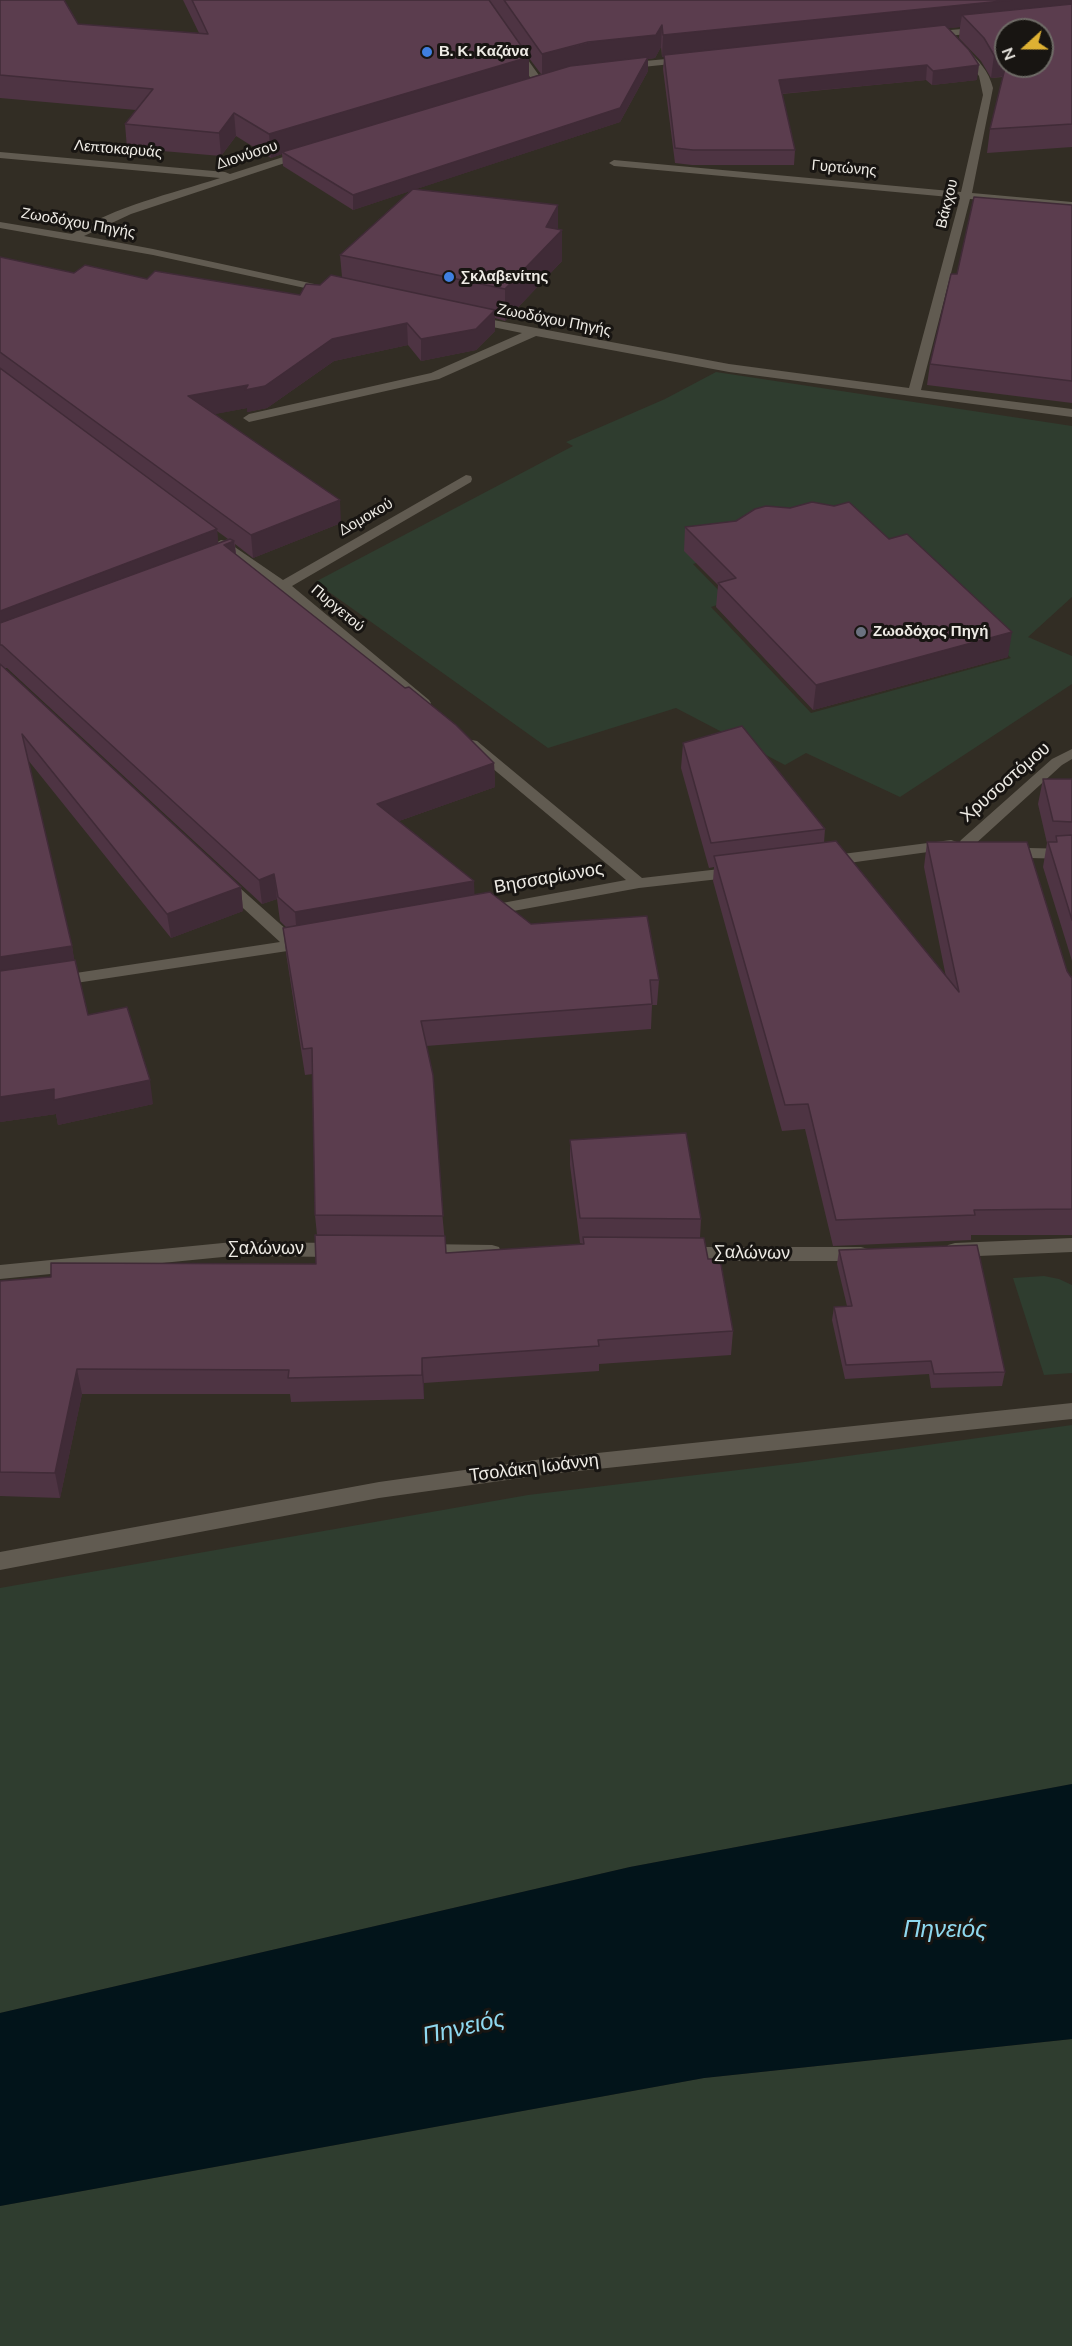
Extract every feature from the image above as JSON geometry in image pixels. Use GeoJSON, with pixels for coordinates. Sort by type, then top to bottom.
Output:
{"type":"FeatureCollection","features":[{"type":"Feature","properties":{"kind":"street"},"geometry":{"type":"LineString","coordinates":[[922,36],[992,29]]}},
{"type":"Feature","properties":{"kind":"street","name":"Βάκχου"},"geometry":{"type":"LineString","coordinates":[[914,394],[966,195],[988,86],[978,65],[946,33]]}},
{"type":"Feature","properties":{"kind":"street"},"geometry":{"type":"LineString","coordinates":[[507,36],[534,82],[550,78]]}},
{"type":"Feature","properties":{"kind":"street"},"geometry":{"type":"LineString","coordinates":[[615,67],[698,59]]}},
{"type":"Feature","properties":{"kind":"street","name":"Διονύσου"},"geometry":{"type":"LineString","coordinates":[[75,237],[89,228],[127,212],[321,148]]}},
{"type":"Feature","properties":{"kind":"street","name":"Λεπτοκαρυάς"},"geometry":{"type":"LineString","coordinates":[[0,155],[234,176]]}},
{"type":"Feature","properties":{"kind":"street","name":"Γυρτώνης"},"geometry":{"type":"LineString","coordinates":[[614,163],[1072,205]]}},
{"type":"Feature","properties":{"kind":"street","name":"Ζωοδόχου Πηγής"},"geometry":{"type":"LineString","coordinates":[[0,225],[75,237],[337,291]]}},
{"type":"Feature","properties":{"kind":"street","name":"Ζωοδόχου Πηγής"},"geometry":{"type":"LineString","coordinates":[[463,318],[532,333],[729,368],[1072,413]]}},
{"type":"Feature","properties":{"kind":"street"},"geometry":{"type":"LineString","coordinates":[[249,418],[435,376],[532,333]]}},
{"type":"Feature","properties":{"kind":"street","name":"Δομοκού"},"geometry":{"type":"LineString","coordinates":[[283,586],[466,479]]}},
{"type":"Feature","properties":{"kind":"street","name":"Πυργετού"},"geometry":{"type":"LineString","coordinates":[[206,533],[228,556],[283,586],[438,715]]}},
{"type":"Feature","properties":{"kind":"street"},"geometry":{"type":"LineString","coordinates":[[466,738],[639,883]]}},
{"type":"Feature","properties":{"kind":"street","name":"Χρυσοστόμου"},"geometry":{"type":"LineString","coordinates":[[967,843],[1057,762],[1072,753]]}},
{"type":"Feature","properties":{"kind":"street"},"geometry":{"type":"LineString","coordinates":[[806,864],[967,843],[1029,853],[1072,854]]}},
{"type":"Feature","properties":{"kind":"street"},"geometry":{"type":"LineString","coordinates":[[1029,853],[1036,875]]}},
{"type":"Feature","properties":{"kind":"street","name":"Βησσαρίωνος"},"geometry":{"type":"LineString","coordinates":[[466,914],[639,883],[751,870]]}},
{"type":"Feature","properties":{"kind":"street"},"geometry":{"type":"LineString","coordinates":[[215,873],[293,945]]}},
{"type":"Feature","properties":{"kind":"street"},"geometry":{"type":"LineString","coordinates":[[35,984],[327,939]]}},
{"type":"Feature","properties":{"kind":"street"},"geometry":{"type":"LineString","coordinates":[[934,1251],[1072,1245]]}},
{"type":"Feature","properties":{"kind":"street","name":"Σαλώνων"},"geometry":{"type":"LineString","coordinates":[[0,1272],[233,1249],[352,1250]]}},
{"type":"Feature","properties":{"kind":"street"},"geometry":{"type":"LineString","coordinates":[[412,1251],[507,1252]]}},
{"type":"Feature","properties":{"kind":"street","name":"Σαλώνων"},"geometry":{"type":"LineString","coordinates":[[663,1253],[876,1254]]}},
{"type":"Feature","properties":{"kind":"street","name":"Τσολάκη Ιωάννη"},"geometry":{"type":"LineString","coordinates":[[0,1561],[379,1490],[550,1466],[1072,1411]]}},
{"type":"Feature","properties":{"kind":"green space"},"geometry":{"type":"Polygon","coordinates":[[[716,372],[1072,426],[1072,597],[1028,637],[1072,656],[1072,684],[900,797],[806,753],[785,765],[676,708],[548,748],[315,582],[573,446],[566,442],[665,399],[716,372]],[[713,558],[693,564],[729,601],[711,607],[811,713],[1011,658],[906,558],[713,558]]]}},
{"type":"Feature","properties":{"kind":"green space"},"geometry":{"type":"Polygon","coordinates":[[[1044,1276],[1072,1285],[1072,1373],[1044,1375],[1013,1278],[1044,1276]]]}},
{"type":"Feature","properties":{"kind":"green space"},"geometry":{"type":"Polygon","coordinates":[[[1072,1425],[1072,1784],[630,1867],[0,2013],[0,1588],[528,1495],[797,1463],[1072,1425]]]}},
{"type":"Feature","properties":{"kind":"green space"},"geometry":{"type":"Polygon","coordinates":[[[1072,2039],[1072,2346],[0,2346],[0,2206],[704,2078],[1072,2039]]]}},
{"type":"Feature","properties":{"kind":"water","name":"Πηνειός"},"geometry":{"type":"Polygon","coordinates":[[[1072,1784],[1072,2039],[704,2078],[0,2206],[0,2013],[630,1867],[1072,1784]]]}},
{"type":"Feature","properties":{"kind":"building"},"geometry":{"type":"Polygon","coordinates":[[[0,0],[64,0],[78,24],[208,34],[192,0],[489,0],[529,57],[269,134],[234,113],[219,133],[125,124],[153,89],[0,75],[0,0]]]}},
{"type":"Feature","properties":{"kind":"building"},"geometry":{"type":"Polygon","coordinates":[[[504,0],[1012,0],[663,35],[662,25],[656,35],[588,42],[542,54],[504,0]]]}},
{"type":"Feature","properties":{"kind":"building"},"geometry":{"type":"Polygon","coordinates":[[[1072,4],[1072,124],[990,129],[1003,78],[1054,78],[1054,18],[994,18],[994,55],[984,38],[962,15],[1072,4]]]}},
{"type":"Feature","properties":{"kind":"building"},"geometry":{"type":"Polygon","coordinates":[[[945,25],[969,50],[979,65],[933,71],[927,65],[779,80],[795,150],[675,148],[664,55],[945,25]]]}},
{"type":"Feature","properties":{"kind":"building"},"geometry":{"type":"Polygon","coordinates":[[[648,57],[620,108],[353,195],[282,152],[570,66],[648,57]]]}},
{"type":"Feature","properties":{"kind":"building"},"geometry":{"type":"Polygon","coordinates":[[[413,189],[558,205],[546,227],[562,230],[505,289],[340,255],[413,189]]]}},
{"type":"Feature","properties":{"kind":"building"},"geometry":{"type":"Polygon","coordinates":[[[974,197],[1072,205],[1072,381],[930,364],[951,274],[957,274],[974,197]]]}},
{"type":"Feature","properties":{"kind":"building"},"geometry":{"type":"Polygon","coordinates":[[[0,257],[74,273],[85,265],[147,279],[155,271],[300,295],[306,284],[320,285],[331,275],[495,310],[476,329],[421,339],[407,323],[332,339],[265,386],[245,390],[248,385],[188,396],[340,500],[251,535],[0,352],[0,257]]]}},
{"type":"Feature","properties":{"kind":"building"},"geometry":{"type":"Polygon","coordinates":[[[0,368],[217,529],[0,611],[0,368]]]}},
{"type":"Feature","properties":{"kind":"building","name":"Ζωοδόχος Πηγή"},"geometry":{"type":"Polygon","coordinates":[[[812,502],[834,506],[849,502],[889,539],[907,534],[1012,632],[816,685],[718,583],[736,578],[685,527],[736,521],[755,509],[766,506],[790,508],[812,502]]]}},
{"type":"Feature","properties":{"kind":"building"},"geometry":{"type":"Polygon","coordinates":[[[230,539],[234,541],[224,545],[405,688],[409,687],[456,725],[494,763],[377,804],[474,881],[295,912],[278,897],[274,874],[259,880],[0,645],[0,623],[230,539]]]}},
{"type":"Feature","properties":{"kind":"building"},"geometry":{"type":"Polygon","coordinates":[[[0,664],[241,887],[167,914],[22,734],[72,946],[0,957],[0,664]]]}},
{"type":"Feature","properties":{"kind":"building"},"geometry":{"type":"Polygon","coordinates":[[[742,726],[825,829],[711,843],[683,743],[742,726]]]}},
{"type":"Feature","properties":{"kind":"building"},"geometry":{"type":"Polygon","coordinates":[[[1043,779],[1072,779],[1072,822],[1053,821],[1043,779]]]}},
{"type":"Feature","properties":{"kind":"building"},"geometry":{"type":"Polygon","coordinates":[[[1072,835],[1072,920],[1048,842],[1057,842],[1056,836],[1072,835]]]}},
{"type":"Feature","properties":{"kind":"building"},"geometry":{"type":"Polygon","coordinates":[[[836,841],[959,992],[927,842],[1027,842],[1067,971],[1072,977],[1072,1209],[974,1210],[975,1215],[836,1220],[808,1104],[785,1105],[714,856],[836,841]]]}},
{"type":"Feature","properties":{"kind":"building"},"geometry":{"type":"Polygon","coordinates":[[[490,892],[531,924],[647,916],[659,980],[650,980],[652,1004],[421,1021],[433,1075],[443,1216],[315,1215],[312,1048],[303,1049],[283,928],[490,892]]]}},
{"type":"Feature","properties":{"kind":"building"},"geometry":{"type":"Polygon","coordinates":[[[75,960],[88,1015],[127,1007],[150,1080],[54,1100],[54,1089],[0,1097],[0,971],[75,960]]]}},
{"type":"Feature","properties":{"kind":"building"},"geometry":{"type":"Polygon","coordinates":[[[686,1133],[701,1219],[580,1218],[570,1140],[686,1133]]]}},
{"type":"Feature","properties":{"kind":"building"},"geometry":{"type":"Polygon","coordinates":[[[315,1235],[445,1236],[446,1253],[584,1244],[583,1237],[704,1238],[708,1259],[720,1259],[733,1331],[598,1340],[599,1346],[422,1358],[422,1375],[288,1378],[289,1370],[77,1369],[55,1473],[0,1472],[0,1281],[51,1277],[51,1263],[316,1264],[315,1235]]]}},
{"type":"Feature","properties":{"kind":"building"},"geometry":{"type":"Polygon","coordinates":[[[977,1245],[1005,1372],[934,1374],[931,1361],[846,1365],[834,1307],[852,1306],[839,1250],[977,1245]]]}},
{"type":"Feature","properties":{"kind":"place","name":"Β. Κ. Καζάνα"},"geometry":{"type":"Point","coordinates":[427,52]}},
{"type":"Feature","properties":{"kind":"place","name":"Σκλαβενίτης"},"geometry":{"type":"Point","coordinates":[449,277]}},
{"type":"Feature","properties":{"kind":"place","name":"Ζωοδόχος Πηγή"},"geometry":{"type":"Point","coordinates":[861,632]}}]}
